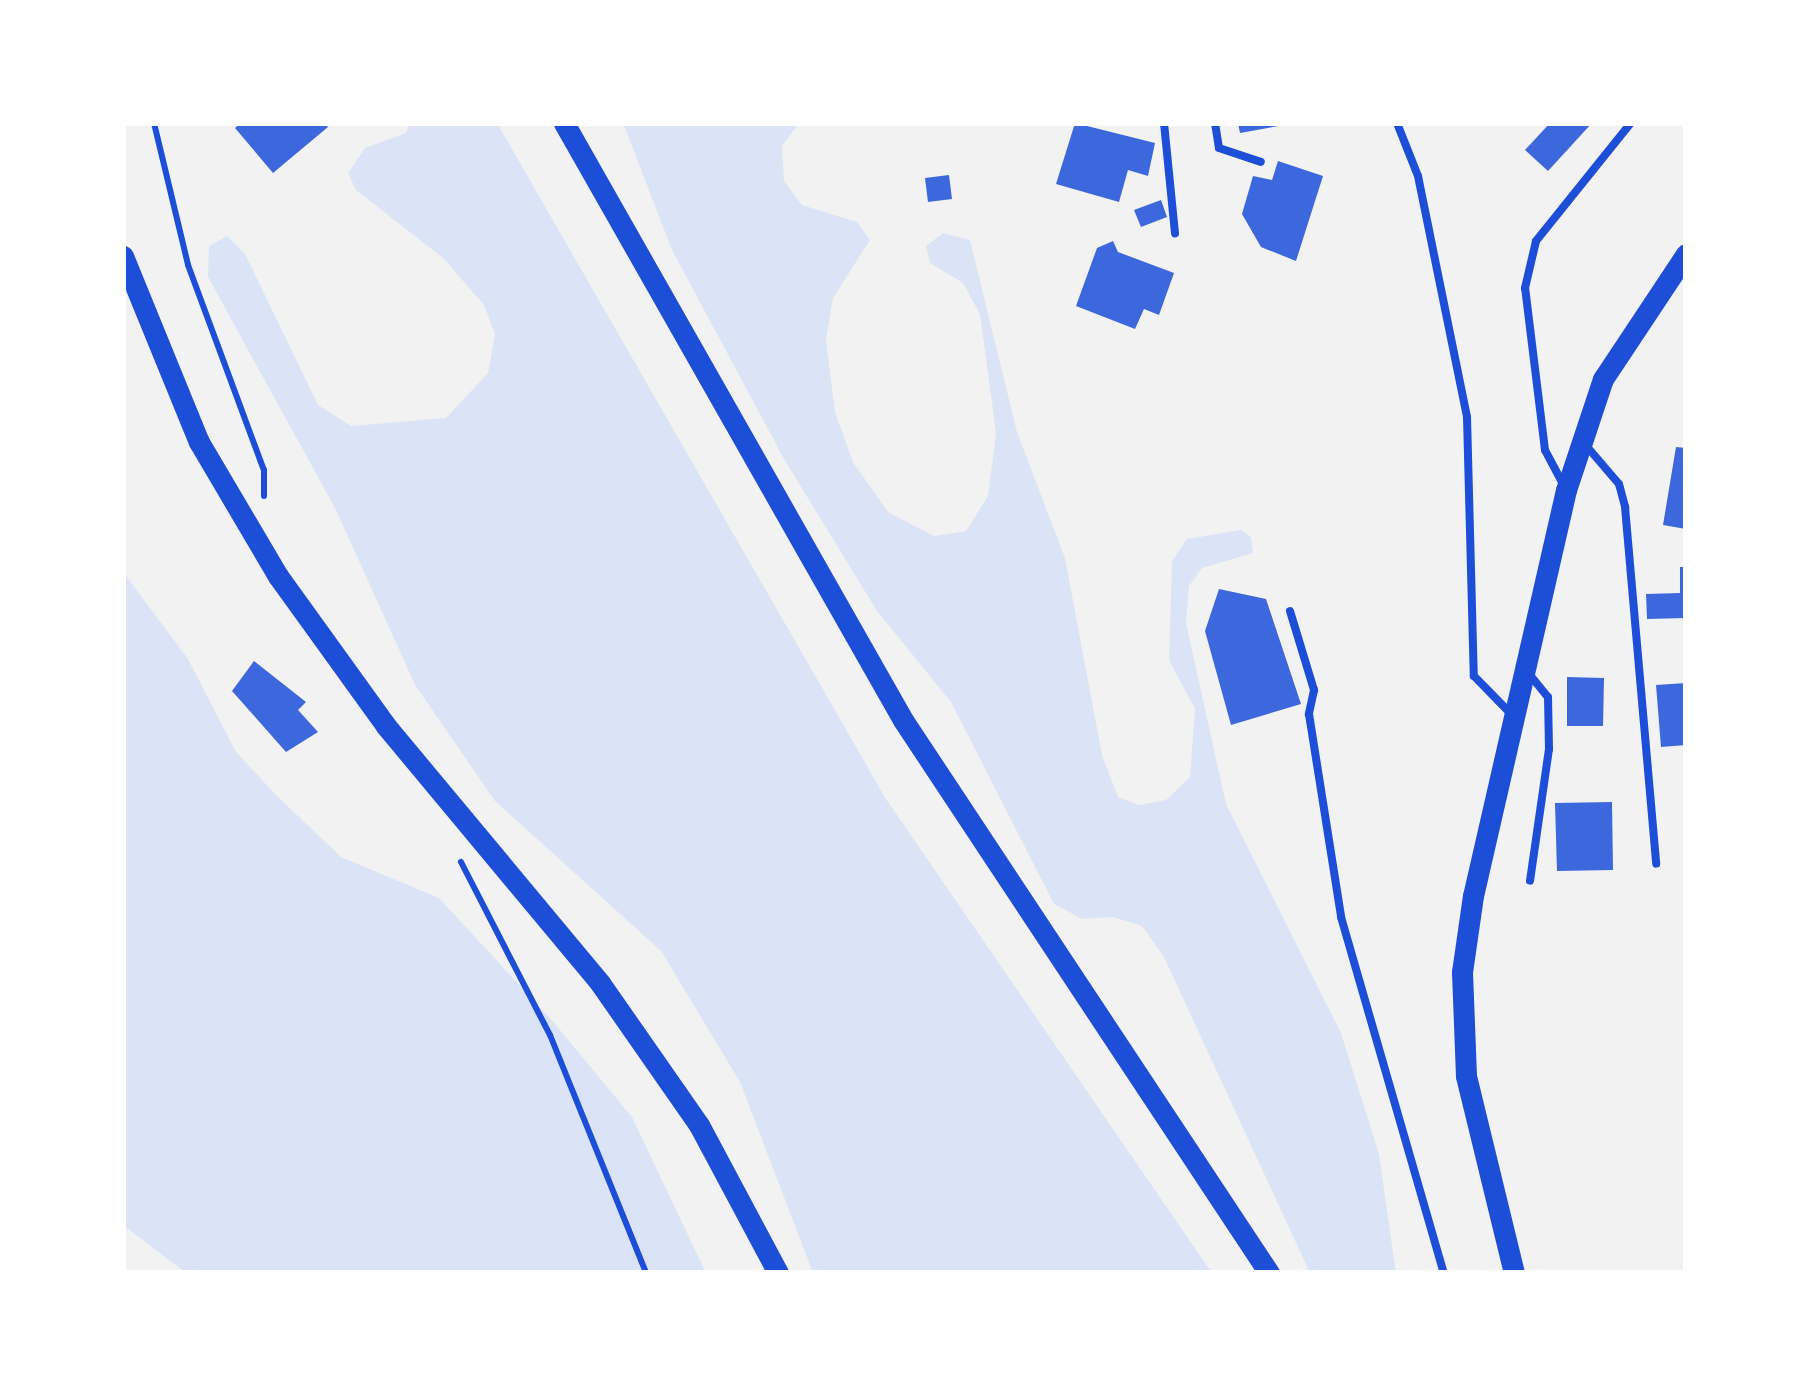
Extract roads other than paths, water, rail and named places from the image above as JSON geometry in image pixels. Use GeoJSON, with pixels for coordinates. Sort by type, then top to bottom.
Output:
{"type":"FeatureCollection","features":[{"type":"Feature","properties":{"kind":"main road"},"geometry":{"type":"LineString","coordinates":[[564,123],[903,720],[1269,1273]]}},
{"type":"Feature","properties":{"kind":"main road"},"geometry":{"type":"LineString","coordinates":[[1514,1273],[1477,1137],[1461,1021],[1473,896],[1566,490],[1582,441],[1630,328],[1686,254]]}},
{"type":"Feature","properties":{"kind":"main road"},"geometry":{"type":"LineString","coordinates":[[123,256],[180,399],[247,527],[386,726],[562,933],[669,1080],[778,1273]]}},
{"type":"Feature","properties":{"kind":"lane"},"geometry":{"type":"LineString","coordinates":[[1164,123],[1175,233]]}},
{"type":"Feature","properties":{"kind":"lane"},"geometry":{"type":"LineString","coordinates":[[1216,123],[1220,148],[1261,162]]}},
{"type":"Feature","properties":{"kind":"lane"},"geometry":{"type":"LineString","coordinates":[[1397,123],[1418,176],[1467,417],[1474,676],[1513,716]]}},
{"type":"Feature","properties":{"kind":"lane"},"geometry":{"type":"LineString","coordinates":[[1566,490],[1545,450],[1525,288],[1536,241],[1630,123]]}},
{"type":"Feature","properties":{"kind":"lane"},"geometry":{"type":"LineString","coordinates":[[1582,441],[1619,484],[1624,507],[1657,865]]}},
{"type":"Feature","properties":{"kind":"lane"},"geometry":{"type":"LineString","coordinates":[[1290,611],[1314,690],[1309,714],[1340,917],[1444,1273]]}},
{"type":"Feature","properties":{"kind":"lane"},"geometry":{"type":"LineString","coordinates":[[1526,669],[1548,698],[1530,880]]}}]}
